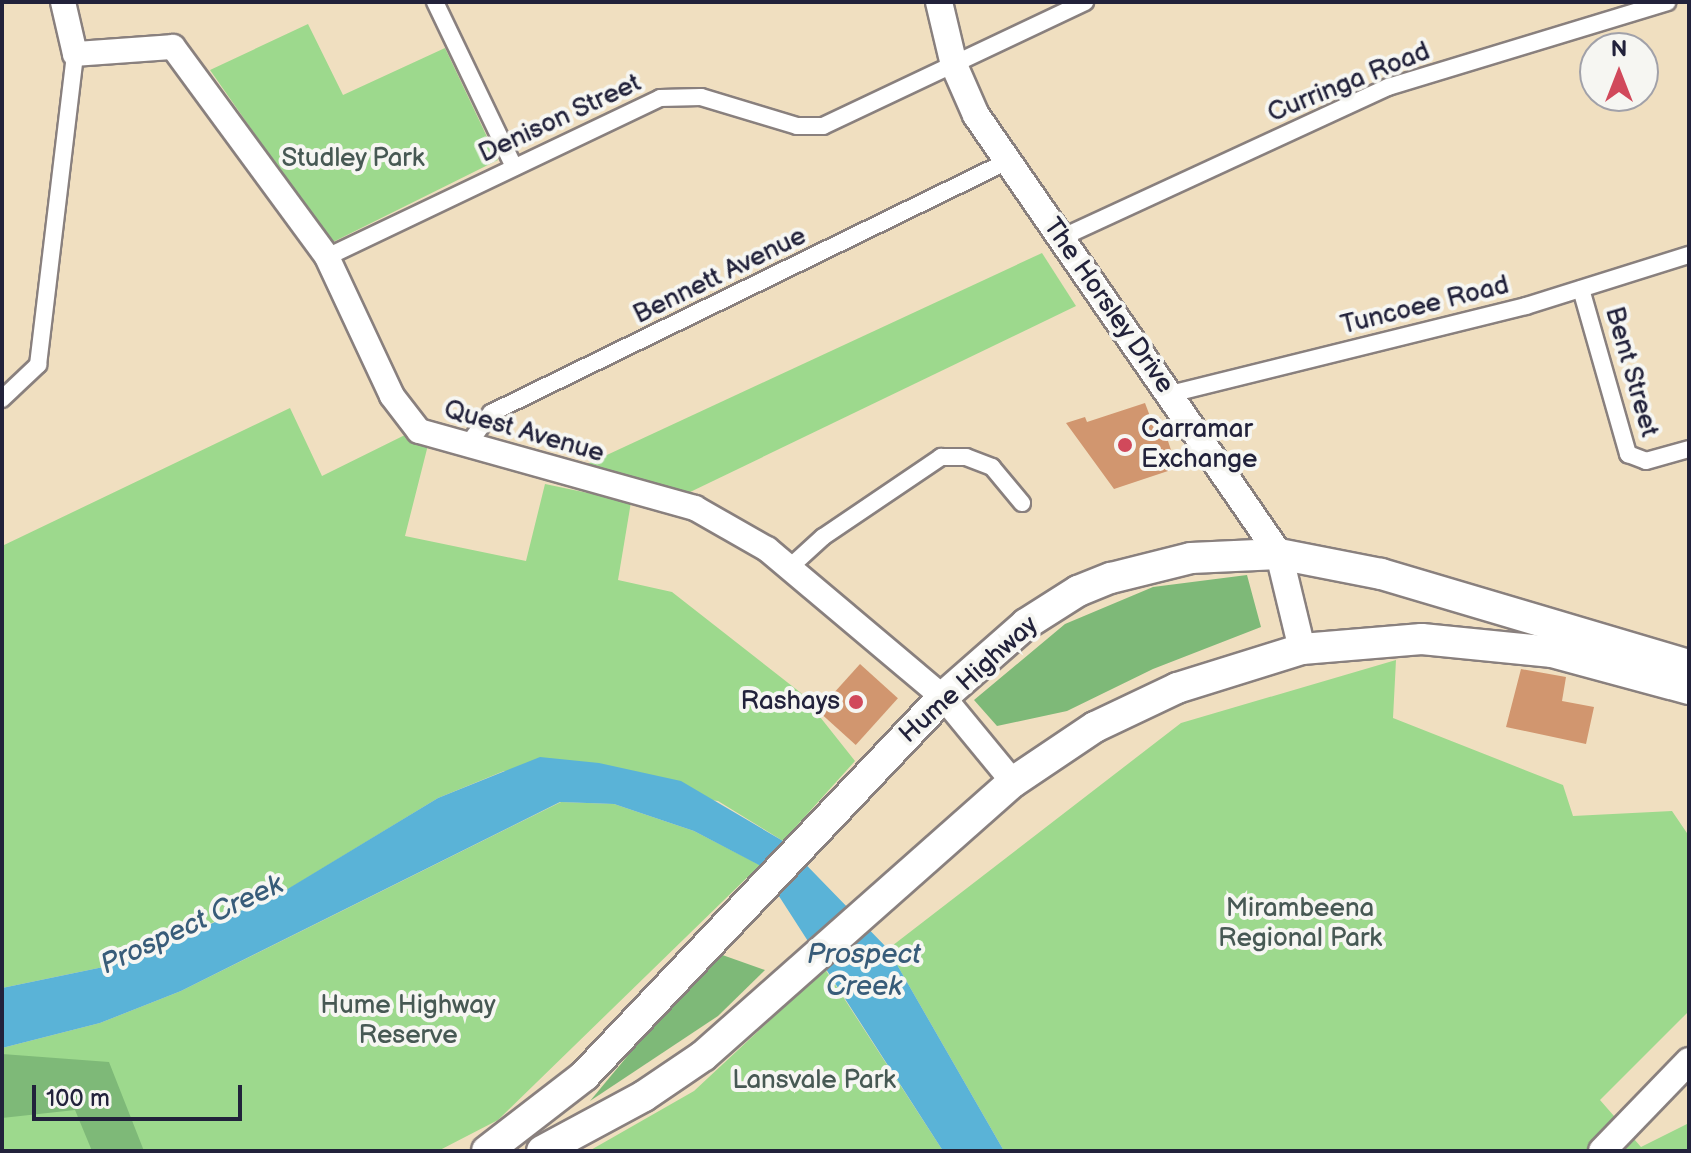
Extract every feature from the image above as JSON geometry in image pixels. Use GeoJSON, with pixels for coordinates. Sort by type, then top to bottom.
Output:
{"type":"FeatureCollection","features":[{"type":"Feature","properties":{"kind":"highway","name":"Hume Highway"},"geometry":{"type":"LineString","coordinates":[[487,1151],[584,1076],[943,697],[1026,624],[1089,587],[1167,561],[1279,554],[1381,574],[1689,665]]}},
{"type":"Feature","properties":{"kind":"highway"},"geometry":{"type":"LineString","coordinates":[[542,1151],[673,1078],[784,986],[887,890],[1013,782],[1135,705],[1222,671],[1302,649],[1394,639],[1506,645],[1689,689]]}},
{"type":"Feature","properties":{"kind":"main road","name":"The Horsley Drive"},"geometry":{"type":"LineString","coordinates":[[939,2],[954,65],[976,115],[1279,554],[1302,649]]}},
{"type":"Feature","properties":{"kind":"main road"},"geometry":{"type":"LineString","coordinates":[[1602,1151],[1686,1071]]}},
{"type":"Feature","properties":{"kind":"street"},"geometry":{"type":"LineString","coordinates":[[2,399],[38,365],[75,54],[63,2]]}},
{"type":"Feature","properties":{"kind":"street"},"geometry":{"type":"LineString","coordinates":[[435,2],[514,167]]}},
{"type":"Feature","properties":{"kind":"street","name":"Denison Street"},"geometry":{"type":"LineString","coordinates":[[327,257],[660,98],[701,97],[797,126],[823,126],[1085,2]]}},
{"type":"Feature","properties":{"kind":"street","name":"Curringa Road"},"geometry":{"type":"LineString","coordinates":[[1061,238],[1388,87],[1667,2]]}},
{"type":"Feature","properties":{"kind":"street","name":"Quest Avenue"},"geometry":{"type":"LineString","coordinates":[[75,54],[173,47],[327,257],[392,396],[419,431],[466,447],[695,508],[789,568],[943,697],[1013,782]]}},
{"type":"Feature","properties":{"kind":"street","name":"Bennett Avenue"},"geometry":{"type":"LineString","coordinates":[[466,447],[491,413],[1008,161]]}},
{"type":"Feature","properties":{"kind":"street","name":"Tuncoee Road"},"geometry":{"type":"LineString","coordinates":[[1170,394],[1581,289],[1689,255]]}},
{"type":"Feature","properties":{"kind":"street","name":"Bent Street"},"geometry":{"type":"LineString","coordinates":[[1581,289],[1628,454],[1646,461],[1689,449]]}},
{"type":"Feature","properties":{"kind":"street"},"geometry":{"type":"LineString","coordinates":[[789,568],[823,537],[941,457],[966,457],[992,467],[1022,503]]}},
{"type":"Feature","properties":{"kind":"green space","name":"Studley Park"},"geometry":{"type":"Polygon","coordinates":[[[308,24],[343,95],[445,48],[498,160],[331,243],[210,70],[308,24]]]}},
{"type":"Feature","properties":{"kind":"green space"},"geometry":{"type":"Polygon","coordinates":[[[1042,253],[1076,306],[686,494],[581,467],[1042,253]]]}},
{"type":"Feature","properties":{"kind":"green space"},"geometry":{"type":"Polygon","coordinates":[[[290,408],[322,476],[413,431],[428,445],[405,536],[526,561],[545,484],[631,502],[618,580],[672,592],[801,693],[855,761],[783,841],[718,801],[504,771],[438,798],[282,893],[113,965],[2,988],[2,546],[290,408]]]}},
{"type":"Feature","properties":{"kind":"green space"},"geometry":{"type":"Polygon","coordinates":[[[1247,575],[1261,627],[1153,669],[1067,711],[997,726],[974,700],[1065,624],[1153,587],[1247,575]]]}},
{"type":"Feature","properties":{"kind":"green space","name":"Mirambeena Regional Park"},"geometry":{"type":"Polygon","coordinates":[[[1396,660],[1393,718],[1563,785],[1573,816],[1672,811],[1689,836],[1689,1011],[1600,1100],[1641,1147],[1689,1123],[1689,1151],[1004,1151],[888,949],[1181,723],[1396,660]]]}},
{"type":"Feature","properties":{"kind":"green space","name":"Hume Highway Reserve"},"geometry":{"type":"Polygon","coordinates":[[[561,802],[614,804],[694,831],[760,865],[498,1120],[438,1151],[2,1151],[2,1048],[100,1023],[181,991],[561,802]]]}},
{"type":"Feature","properties":{"kind":"green space"},"geometry":{"type":"Polygon","coordinates":[[[714,952],[765,970],[718,1016],[590,1101],[714,952]]]}},
{"type":"Feature","properties":{"kind":"green space","name":"Lansvale Park"},"geometry":{"type":"Polygon","coordinates":[[[825,969],[943,1151],[589,1151],[694,1091],[825,969]]]}},
{"type":"Feature","properties":{"kind":"green space"},"geometry":{"type":"Polygon","coordinates":[[[2,1054],[109,1062],[144,1151],[92,1151],[75,1110],[2,1118],[2,1054]]]}},
{"type":"Feature","properties":{"kind":"water","name":"Prospect Creek"},"geometry":{"type":"Polygon","coordinates":[[[540,757],[599,763],[681,781],[783,841],[888,949],[1004,1151],[943,1151],[759,865],[694,831],[614,804],[560,802],[181,991],[100,1023],[2,1048],[2,988],[113,965],[147,952],[281,893],[438,798],[540,757]]]}},
{"type":"Feature","properties":{"kind":"building","name":"Carramar Exchange"},"geometry":{"type":"Polygon","coordinates":[[[1145,403],[1151,419],[1160,417],[1177,468],[1114,489],[1066,423],[1085,417],[1087,422],[1145,403]]]}},
{"type":"Feature","properties":{"kind":"building","name":"Rashays"},"geometry":{"type":"Polygon","coordinates":[[[860,664],[898,698],[856,745],[818,711],[860,664]]]}},
{"type":"Feature","properties":{"kind":"building"},"geometry":{"type":"Polygon","coordinates":[[[1521,669],[1566,677],[1562,701],[1594,707],[1586,744],[1506,727],[1521,669]]]}},
{"type":"Feature","properties":{"kind":"place","name":"Carramar Exchange"},"geometry":{"type":"Point","coordinates":[1125,445]}},
{"type":"Feature","properties":{"kind":"place","name":"Rashays"},"geometry":{"type":"Point","coordinates":[856,702]}}]}
